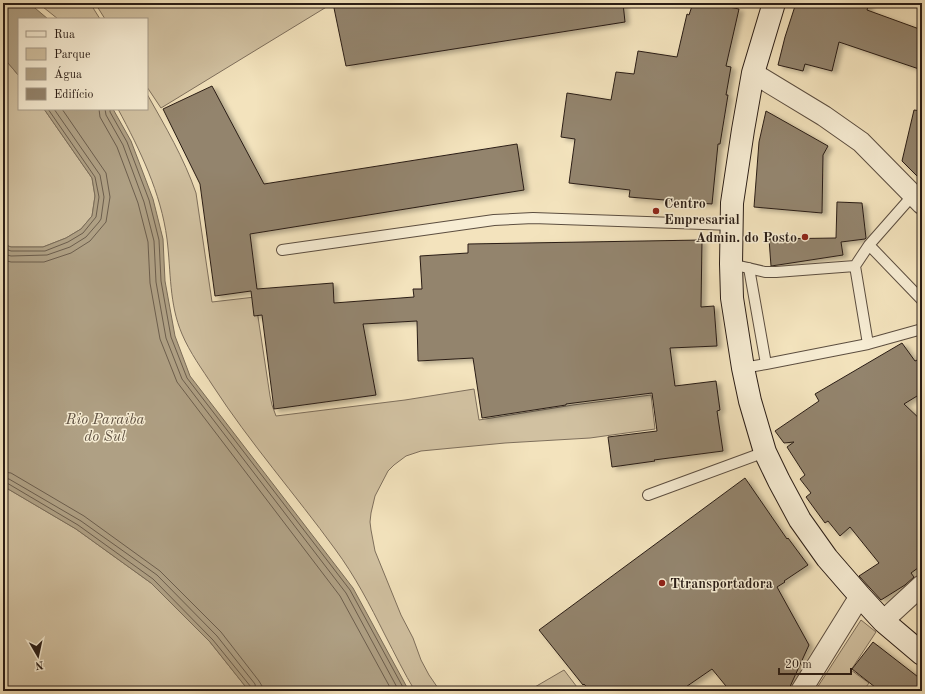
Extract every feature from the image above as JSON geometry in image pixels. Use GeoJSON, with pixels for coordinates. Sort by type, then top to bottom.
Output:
{"type":"FeatureCollection","features":[{"type":"Feature","properties":{"kind":"street"},"geometry":{"type":"LineString","coordinates":[[774,3],[753,73],[732,203],[732,224],[740,266],[732,298],[743,368],[750,401],[765,452],[800,520],[827,558],[860,596],[884,621],[922,654]]}},
{"type":"Feature","properties":{"kind":"street"},"geometry":{"type":"LineString","coordinates":[[753,73],[824,116],[862,142],[917,200]]}},
{"type":"Feature","properties":{"kind":"street"},"geometry":{"type":"LineString","coordinates":[[884,621],[922,585]]}},
{"type":"Feature","properties":{"kind":"street"},"geometry":{"type":"LineString","coordinates":[[801,691],[860,596]]}},
{"type":"Feature","properties":{"kind":"lane"},"geometry":{"type":"LineString","coordinates":[[868,344],[855,266],[869,245],[917,200]]}},
{"type":"Feature","properties":{"kind":"lane"},"geometry":{"type":"LineString","coordinates":[[282,250],[494,220],[571,219],[732,224]]}},
{"type":"Feature","properties":{"kind":"lane"},"geometry":{"type":"LineString","coordinates":[[869,245],[922,300]]}},
{"type":"Feature","properties":{"kind":"lane"},"geometry":{"type":"LineString","coordinates":[[766,364],[740,266],[765,272],[776,272],[855,266]]}},
{"type":"Feature","properties":{"kind":"lane"},"geometry":{"type":"LineString","coordinates":[[743,368],[868,344],[922,329]]}},
{"type":"Feature","properties":{"kind":"lane"},"geometry":{"type":"LineString","coordinates":[[648,495],[765,452]]}},
{"type":"Feature","properties":{"kind":"green space"},"geometry":{"type":"Polygon","coordinates":[[[38,3],[90,3],[99,18],[57,18],[38,3]]]}},
{"type":"Feature","properties":{"kind":"green space"},"geometry":{"type":"Polygon","coordinates":[[[95,3],[333,3],[161,108],[148,88],[148,18],[104,18],[95,3]]]}},
{"type":"Feature","properties":{"kind":"green space"},"geometry":{"type":"Polygon","coordinates":[[[3,57],[18,75],[18,110],[45,110],[92,178],[95,196],[92,216],[81,229],[66,238],[43,247],[11,247],[3,244],[3,57]]]}},
{"type":"Feature","properties":{"kind":"green space"},"geometry":{"type":"Polygon","coordinates":[[[148,96],[180,155],[196,193],[212,302],[255,297],[270,396],[276,416],[405,400],[474,389],[479,420],[573,405],[651,395],[655,429],[590,438],[505,443],[421,451],[406,456],[388,471],[375,496],[371,513],[370,522],[375,551],[421,660],[440,691],[415,691],[356,580],[320,529],[242,428],[192,354],[182,334],[175,311],[171,287],[167,239],[160,205],[155,188],[134,140],[119,110],[148,110],[148,96]]]}},
{"type":"Feature","properties":{"kind":"green space"},"geometry":{"type":"Polygon","coordinates":[[[3,486],[76,529],[151,583],[210,642],[249,691],[3,691],[3,486]]]}},
{"type":"Feature","properties":{"kind":"green space"},"geometry":{"type":"Polygon","coordinates":[[[861,620],[876,632],[851,670],[869,683],[863,691],[815,691],[861,620]]]}},
{"type":"Feature","properties":{"kind":"green space"},"geometry":{"type":"Polygon","coordinates":[[[564,670],[580,691],[528,691],[564,670]]]}},
{"type":"Feature","properties":{"kind":"water"},"geometry":{"type":"Polygon","coordinates":[[[3,3],[29,3],[47,18],[18,18],[18,75],[3,57],[3,3]]]}},
{"type":"Feature","properties":{"kind":"water","name":"Rio Paraiba do Sul"},"geometry":{"type":"Polygon","coordinates":[[[45,110],[114,110],[131,141],[153,199],[163,239],[165,281],[175,336],[190,376],[353,588],[409,691],[249,691],[210,642],[151,583],[76,529],[3,486],[3,244],[11,247],[43,247],[66,238],[81,229],[92,216],[95,196],[92,178],[45,110]]]}},
{"type":"Feature","properties":{"kind":"building"},"geometry":{"type":"Polygon","coordinates":[[[342,3],[623,3],[625,22],[346,66],[334,8],[342,3]]]}},
{"type":"Feature","properties":{"kind":"building"},"geometry":{"type":"Polygon","coordinates":[[[693,3],[730,3],[729,7],[739,9],[726,66],[731,67],[720,144],[718,144],[712,204],[629,197],[630,190],[569,183],[575,139],[561,137],[567,93],[611,100],[616,72],[634,74],[638,51],[677,57],[687,14],[689,15],[693,3]]]}},
{"type":"Feature","properties":{"kind":"building"},"geometry":{"type":"Polygon","coordinates":[[[796,3],[869,3],[867,10],[922,30],[922,70],[839,42],[832,71],[805,64],[803,71],[778,65],[796,3]]]}},
{"type":"Feature","properties":{"kind":"building"},"geometry":{"type":"Polygon","coordinates":[[[212,86],[264,184],[517,144],[524,190],[250,234],[257,289],[333,283],[334,303],[414,297],[413,289],[422,289],[420,256],[468,253],[468,244],[702,240],[701,307],[714,306],[717,346],[670,348],[675,386],[716,381],[720,410],[717,411],[723,451],[612,467],[608,437],[657,431],[652,393],[566,404],[482,418],[473,358],[418,361],[417,321],[363,324],[376,395],[274,409],[262,315],[254,316],[251,291],[215,296],[200,184],[163,109],[212,86]]]}},
{"type":"Feature","properties":{"kind":"building"},"geometry":{"type":"Polygon","coordinates":[[[914,110],[922,111],[922,181],[902,161],[914,110]]]}},
{"type":"Feature","properties":{"kind":"building"},"geometry":{"type":"Polygon","coordinates":[[[766,111],[828,146],[823,155],[822,213],[754,207],[759,142],[766,111]]]}},
{"type":"Feature","properties":{"kind":"building"},"geometry":{"type":"Polygon","coordinates":[[[837,202],[862,203],[865,239],[841,242],[843,255],[771,266],[769,239],[836,238],[837,202]]]}},
{"type":"Feature","properties":{"kind":"building"},"geometry":{"type":"Polygon","coordinates":[[[902,343],[915,361],[922,358],[922,393],[904,404],[922,421],[922,565],[911,573],[914,577],[905,585],[881,600],[859,576],[879,563],[850,527],[840,536],[828,521],[825,523],[806,497],[811,493],[800,479],[805,475],[787,447],[794,442],[784,443],[775,431],[819,401],[815,394],[902,343]]]}},
{"type":"Feature","properties":{"kind":"building"},"geometry":{"type":"Polygon","coordinates":[[[745,478],[787,539],[788,538],[808,565],[777,587],[809,645],[788,691],[730,691],[712,669],[680,691],[590,691],[584,684],[583,685],[539,630],[745,478]]]}},
{"type":"Feature","properties":{"kind":"building"},"geometry":{"type":"Polygon","coordinates":[[[873,642],[922,680],[922,691],[880,691],[852,669],[873,642]]]}},
{"type":"Feature","properties":{"kind":"place","name":"Centro Empresarial"},"geometry":{"type":"Point","coordinates":[656,211]}},
{"type":"Feature","properties":{"kind":"place","name":"Admin. do Posto"},"geometry":{"type":"Point","coordinates":[805,237]}},
{"type":"Feature","properties":{"kind":"place","name":"Ttransportadora"},"geometry":{"type":"Point","coordinates":[662,583]}}]}
